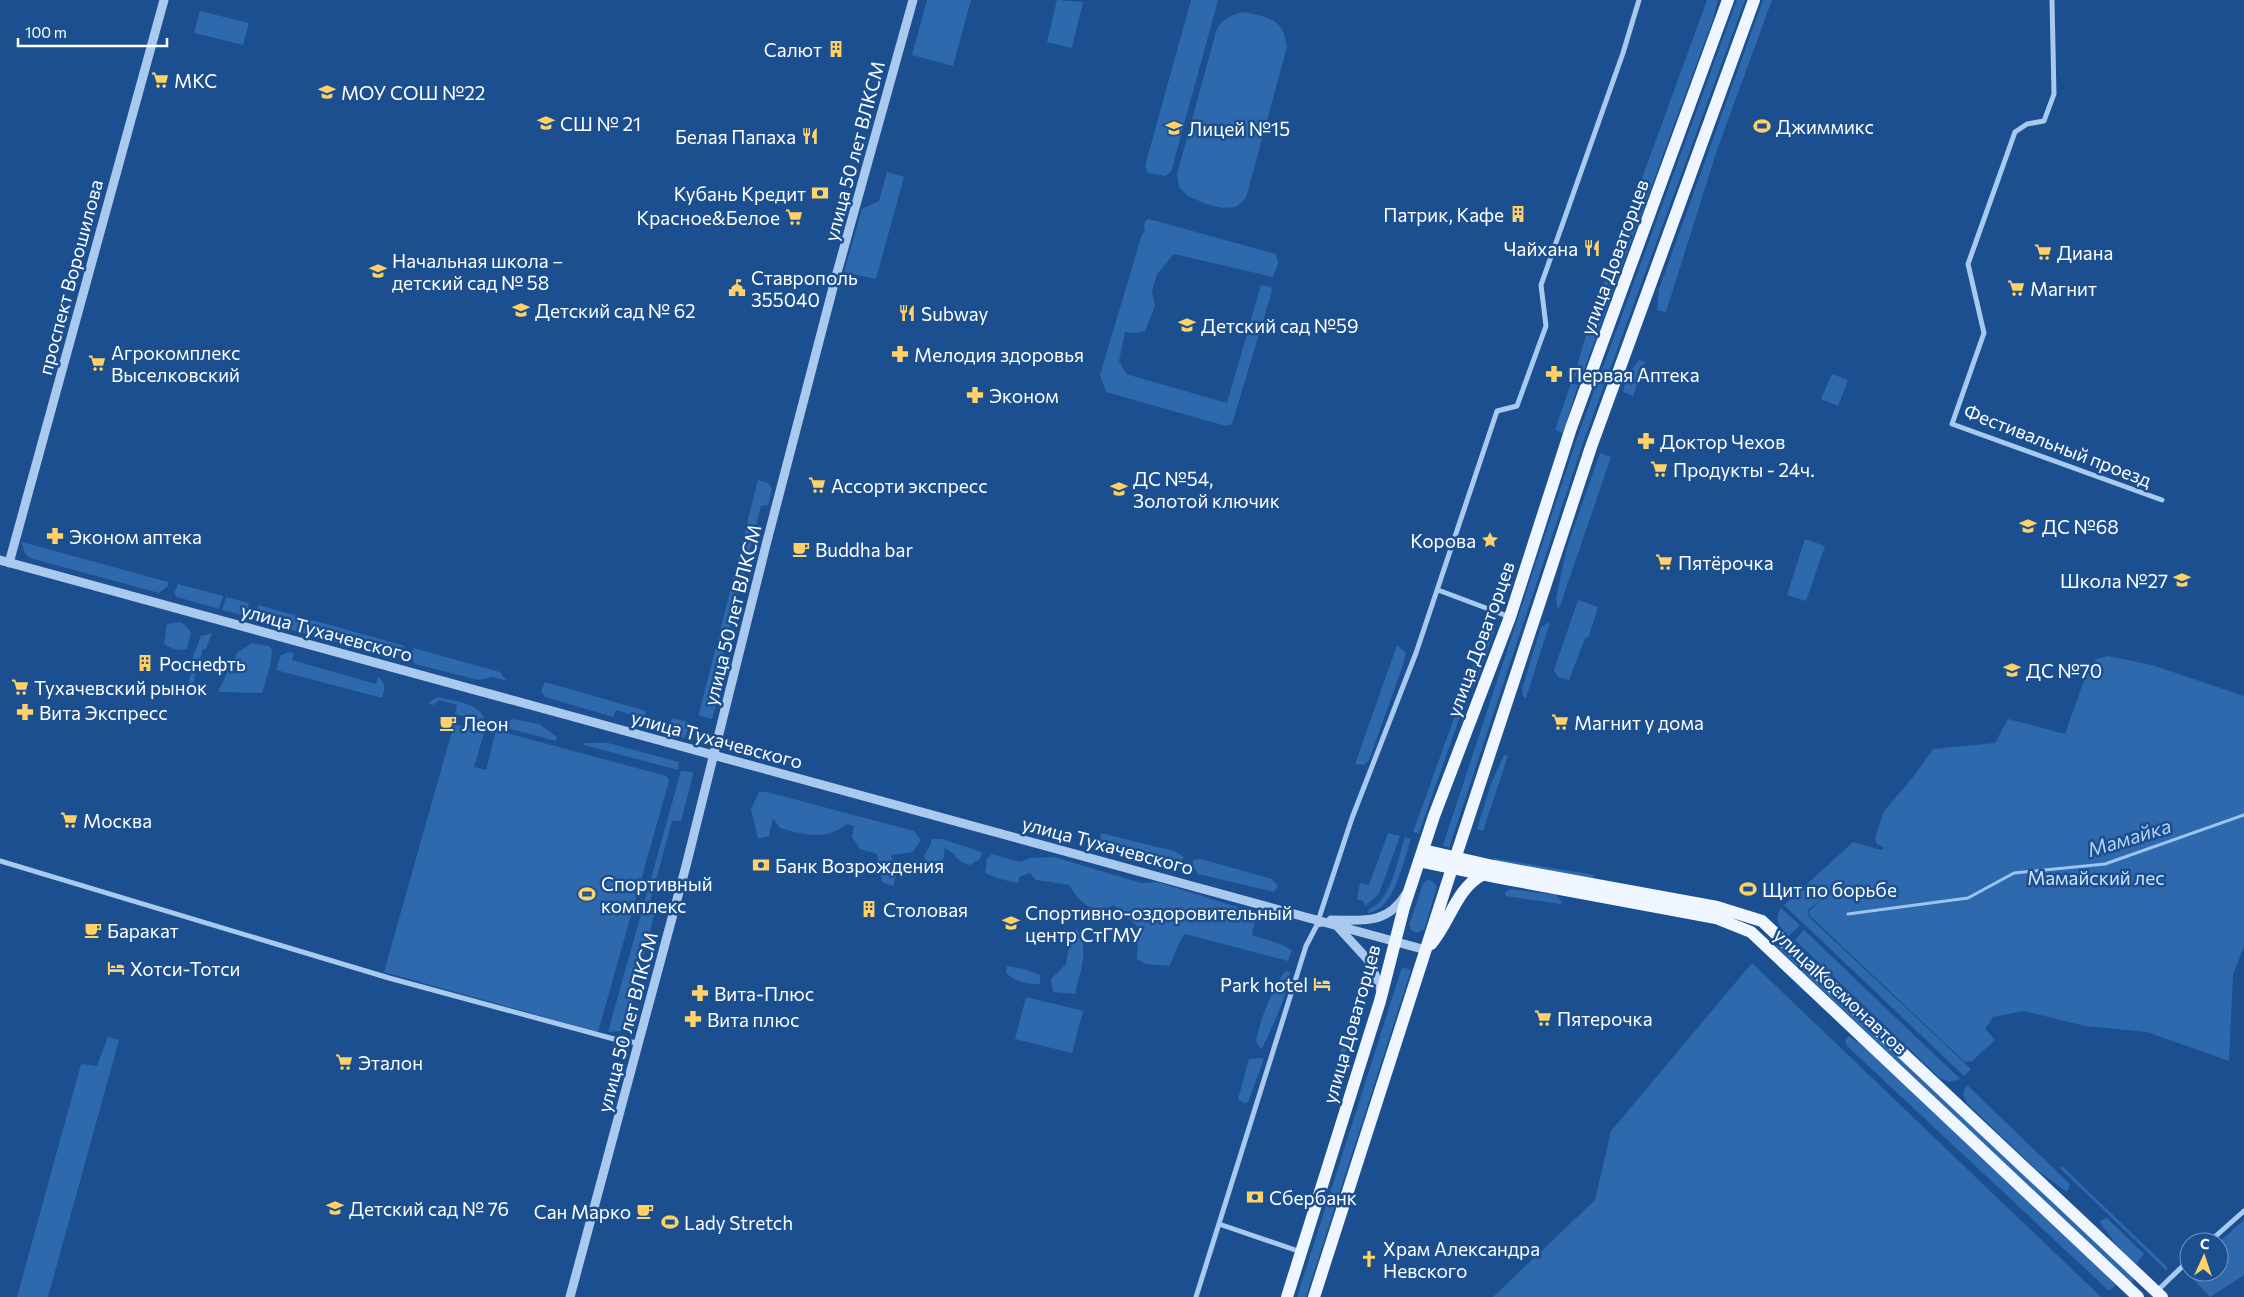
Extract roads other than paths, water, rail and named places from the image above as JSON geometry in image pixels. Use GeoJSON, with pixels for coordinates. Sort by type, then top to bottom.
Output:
{"type":"FeatureCollection","features":[{"type":"Feature","properties":{"kind":"main road","name":"улица Доваторцев"},"geometry":{"type":"LineString","coordinates":[[1287,1297],[1382,992],[1410,888],[1421,855],[1510,617],[1574,420],[1728,0]]}},
{"type":"Feature","properties":{"kind":"main road"},"geometry":{"type":"LineString","coordinates":[[1314,1297],[1426,950],[1449,864],[1464,833],[1591,447],[1754,0]]}},
{"type":"Feature","properties":{"kind":"main road"},"geometry":{"type":"LineString","coordinates":[[1464,833],[1469,850],[1484,869]]}},
{"type":"Feature","properties":{"kind":"main road"},"geometry":{"type":"LineString","coordinates":[[1421,855],[1449,864]]}},
{"type":"Feature","properties":{"kind":"main road"},"geometry":{"type":"LineString","coordinates":[[1421,855],[1449,864],[1484,869]]}},
{"type":"Feature","properties":{"kind":"main road"},"geometry":{"type":"LineString","coordinates":[[1426,950],[1440,933],[1464,890],[1484,869]]}},
{"type":"Feature","properties":{"kind":"main road","name":"улица Космонавтов"},"geometry":{"type":"LineString","coordinates":[[1484,869],[1717,907],[1762,921],[2159,1294]]}},
{"type":"Feature","properties":{"kind":"main road","name":"улица Космонавтов"},"geometry":{"type":"LineString","coordinates":[[1484,869],[1716,918],[1751,932],[2138,1297]]}},
{"type":"Feature","properties":{"kind":"street","name":"проспект Ворошилова"},"geometry":{"type":"LineString","coordinates":[[4,561],[164,0]]}},
{"type":"Feature","properties":{"kind":"street","name":"улица 50 лет ВЛКСМ"},"geometry":{"type":"LineString","coordinates":[[570,1297],[714,754],[835,280],[913,0]]}},
{"type":"Feature","properties":{"kind":"street"},"geometry":{"type":"LineString","coordinates":[[1322,922],[1352,818],[1416,653],[1497,411],[1517,406],[1546,326],[1541,285],[1623,53],[1639,0]]}},
{"type":"Feature","properties":{"kind":"street","name":"Фестивальный проезд"},"geometry":{"type":"LineString","coordinates":[[2052,0],[2052,102],[2044,122],[2027,124],[2015,132],[1968,264],[1984,333],[1952,424],[2162,500]]}},
{"type":"Feature","properties":{"kind":"street","name":"улица Тухачевского"},"geometry":{"type":"LineString","coordinates":[[4,561],[1426,950]]}},
{"type":"Feature","properties":{"kind":"street"},"geometry":{"type":"LineString","coordinates":[[1438,590],[1510,617]]}},
{"type":"Feature","properties":{"kind":"street"},"geometry":{"type":"LineString","coordinates":[[0,862],[388,978],[606,1037],[638,1043]]}},
{"type":"Feature","properties":{"kind":"street"},"geometry":{"type":"LineString","coordinates":[[1196,1297],[1306,946],[1317,925],[1322,922],[1376,920],[1403,900],[1410,888]]}},
{"type":"Feature","properties":{"kind":"street"},"geometry":{"type":"LineString","coordinates":[[1337,925],[1370,962],[1382,992]]}},
{"type":"Feature","properties":{"kind":"street"},"geometry":{"type":"LineString","coordinates":[[2220,1232],[2244,1211]]}},
{"type":"Feature","properties":{"kind":"street"},"geometry":{"type":"LineString","coordinates":[[1219,1224],[1301,1252]]}},
{"type":"Feature","properties":{"kind":"street"},"geometry":{"type":"LineString","coordinates":[[2159,1294],[2179,1271]]}},
{"type":"Feature","properties":{"kind":"waterway","name":"Мамайка"},"geometry":{"type":"LineString","coordinates":[[1848,914],[1968,898],[2014,873],[2105,864],[2244,815]]}},
{"type":"Feature","properties":{"kind":"place","name":"Салют"},"geometry":{"type":"Point","coordinates":[836,49]}},
{"type":"Feature","properties":{"kind":"place","name":"МКС"},"geometry":{"type":"Point","coordinates":[160,80]}},
{"type":"Feature","properties":{"kind":"place","name":"МОУ СОШ №22"},"geometry":{"type":"Point","coordinates":[327,92]}},
{"type":"Feature","properties":{"kind":"place","name":"СШ № 21"},"geometry":{"type":"Point","coordinates":[546,123]}},
{"type":"Feature","properties":{"kind":"place","name":"Джиммикс"},"geometry":{"type":"Point","coordinates":[1762,126]}},
{"type":"Feature","properties":{"kind":"place","name":"Лицей №15"},"geometry":{"type":"Point","coordinates":[1174,128]}},
{"type":"Feature","properties":{"kind":"place","name":"Белая Папаха"},"geometry":{"type":"Point","coordinates":[810,136]}},
{"type":"Feature","properties":{"kind":"place","name":"Кубань Кредит"},"geometry":{"type":"Point","coordinates":[820,193]}},
{"type":"Feature","properties":{"kind":"place","name":"Патрик, Кафе"},"geometry":{"type":"Point","coordinates":[1518,214]}},
{"type":"Feature","properties":{"kind":"place","name":"Красное&Белое"},"geometry":{"type":"Point","coordinates":[794,217]}},
{"type":"Feature","properties":{"kind":"place","name":"Чайхана"},"geometry":{"type":"Point","coordinates":[1592,248]}},
{"type":"Feature","properties":{"kind":"place","name":"Диана"},"geometry":{"type":"Point","coordinates":[2043,252]}},
{"type":"Feature","properties":{"kind":"place","name":"Начальная школа – детский сад № 58"},"geometry":{"type":"Point","coordinates":[378,271]}},
{"type":"Feature","properties":{"kind":"place","name":"Ставрополь 355040"},"geometry":{"type":"Point","coordinates":[737,288]}},
{"type":"Feature","properties":{"kind":"place","name":"Магнит"},"geometry":{"type":"Point","coordinates":[2016,288]}},
{"type":"Feature","properties":{"kind":"place","name":"Детский сад № 62"},"geometry":{"type":"Point","coordinates":[521,310]}},
{"type":"Feature","properties":{"kind":"place","name":"Subway"},"geometry":{"type":"Point","coordinates":[907,313]}},
{"type":"Feature","properties":{"kind":"place","name":"Детский сад №59"},"geometry":{"type":"Point","coordinates":[1187,325]}},
{"type":"Feature","properties":{"kind":"place","name":"Мелодия здоровья"},"geometry":{"type":"Point","coordinates":[900,354]}},
{"type":"Feature","properties":{"kind":"place","name":"Агрокомплекс Выселковский"},"geometry":{"type":"Point","coordinates":[97,363]}},
{"type":"Feature","properties":{"kind":"place","name":"Первая Аптека"},"geometry":{"type":"Point","coordinates":[1554,374]}},
{"type":"Feature","properties":{"kind":"place","name":"Эконом"},"geometry":{"type":"Point","coordinates":[975,395]}},
{"type":"Feature","properties":{"kind":"place","name":"Доктор Чехов"},"geometry":{"type":"Point","coordinates":[1646,441]}},
{"type":"Feature","properties":{"kind":"place","name":"Продукты - 24ч."},"geometry":{"type":"Point","coordinates":[1659,469]}},
{"type":"Feature","properties":{"kind":"place","name":"Ассорти экспресс"},"geometry":{"type":"Point","coordinates":[817,485]}},
{"type":"Feature","properties":{"kind":"place","name":"ДС №54, Золотой ключик"},"geometry":{"type":"Point","coordinates":[1119,489]}},
{"type":"Feature","properties":{"kind":"place","name":"ДС №68"},"geometry":{"type":"Point","coordinates":[2028,526]}},
{"type":"Feature","properties":{"kind":"place","name":"Эконом аптека"},"geometry":{"type":"Point","coordinates":[55,536]}},
{"type":"Feature","properties":{"kind":"place","name":"Корова"},"geometry":{"type":"Point","coordinates":[1490,540]}},
{"type":"Feature","properties":{"kind":"place","name":"Buddha bar"},"geometry":{"type":"Point","coordinates":[801,549]}},
{"type":"Feature","properties":{"kind":"place","name":"Пятёрочка"},"geometry":{"type":"Point","coordinates":[1664,562]}},
{"type":"Feature","properties":{"kind":"place","name":"Школа №27"},"geometry":{"type":"Point","coordinates":[2182,580]}},
{"type":"Feature","properties":{"kind":"place","name":"Роснефть"},"geometry":{"type":"Point","coordinates":[145,663]}},
{"type":"Feature","properties":{"kind":"place","name":"ДС №70"},"geometry":{"type":"Point","coordinates":[2012,670]}},
{"type":"Feature","properties":{"kind":"place","name":"Тухачевский рынок"},"geometry":{"type":"Point","coordinates":[20,687]}},
{"type":"Feature","properties":{"kind":"place","name":"Вита Экспресс"},"geometry":{"type":"Point","coordinates":[25,712]}},
{"type":"Feature","properties":{"kind":"place","name":"Магнит у дома"},"geometry":{"type":"Point","coordinates":[1560,722]}},
{"type":"Feature","properties":{"kind":"place","name":"Леон"},"geometry":{"type":"Point","coordinates":[448,723]}},
{"type":"Feature","properties":{"kind":"place","name":"Москва"},"geometry":{"type":"Point","coordinates":[69,820]}},
{"type":"Feature","properties":{"kind":"place","name":"Банк Возрождения"},"geometry":{"type":"Point","coordinates":[761,865]}},
{"type":"Feature","properties":{"kind":"place","name":"Щит по борьбе"},"geometry":{"type":"Point","coordinates":[1748,889]}},
{"type":"Feature","properties":{"kind":"place","name":"Спортивный комплекс"},"geometry":{"type":"Point","coordinates":[587,894]}},
{"type":"Feature","properties":{"kind":"place","name":"Столовая"},"geometry":{"type":"Point","coordinates":[869,909]}},
{"type":"Feature","properties":{"kind":"place","name":"Спортивно-оздоровительный центр СтГМУ"},"geometry":{"type":"Point","coordinates":[1011,923]}},
{"type":"Feature","properties":{"kind":"place","name":"Баракат"},"geometry":{"type":"Point","coordinates":[93,930]}},
{"type":"Feature","properties":{"kind":"place","name":"Хотси-Тотси"},"geometry":{"type":"Point","coordinates":[116,968]}},
{"type":"Feature","properties":{"kind":"place","name":"Park hotel"},"geometry":{"type":"Point","coordinates":[1322,984]}},
{"type":"Feature","properties":{"kind":"place","name":"Вита-Плюс"},"geometry":{"type":"Point","coordinates":[700,993]}},
{"type":"Feature","properties":{"kind":"place","name":"Пятерочка"},"geometry":{"type":"Point","coordinates":[1543,1018]}},
{"type":"Feature","properties":{"kind":"place","name":"Вита плюс"},"geometry":{"type":"Point","coordinates":[693,1019]}},
{"type":"Feature","properties":{"kind":"place","name":"Эталон"},"geometry":{"type":"Point","coordinates":[344,1062]}},
{"type":"Feature","properties":{"kind":"place","name":"Сбербанк"},"geometry":{"type":"Point","coordinates":[1255,1197]}},
{"type":"Feature","properties":{"kind":"place","name":"Детский сад № 76"},"geometry":{"type":"Point","coordinates":[335,1208]}},
{"type":"Feature","properties":{"kind":"place","name":"Сан Марко"},"geometry":{"type":"Point","coordinates":[645,1211]}},
{"type":"Feature","properties":{"kind":"place","name":"Lady Stretch"},"geometry":{"type":"Point","coordinates":[670,1222]}},
{"type":"Feature","properties":{"kind":"place","name":"Храм Александра Невского"},"geometry":{"type":"Point","coordinates":[1369,1259]}},
{"type":"Feature","properties":{"kind":"park label","name":"Мамайский лес"},"geometry":{"type":"Point","coordinates":[2096,877]}}]}
